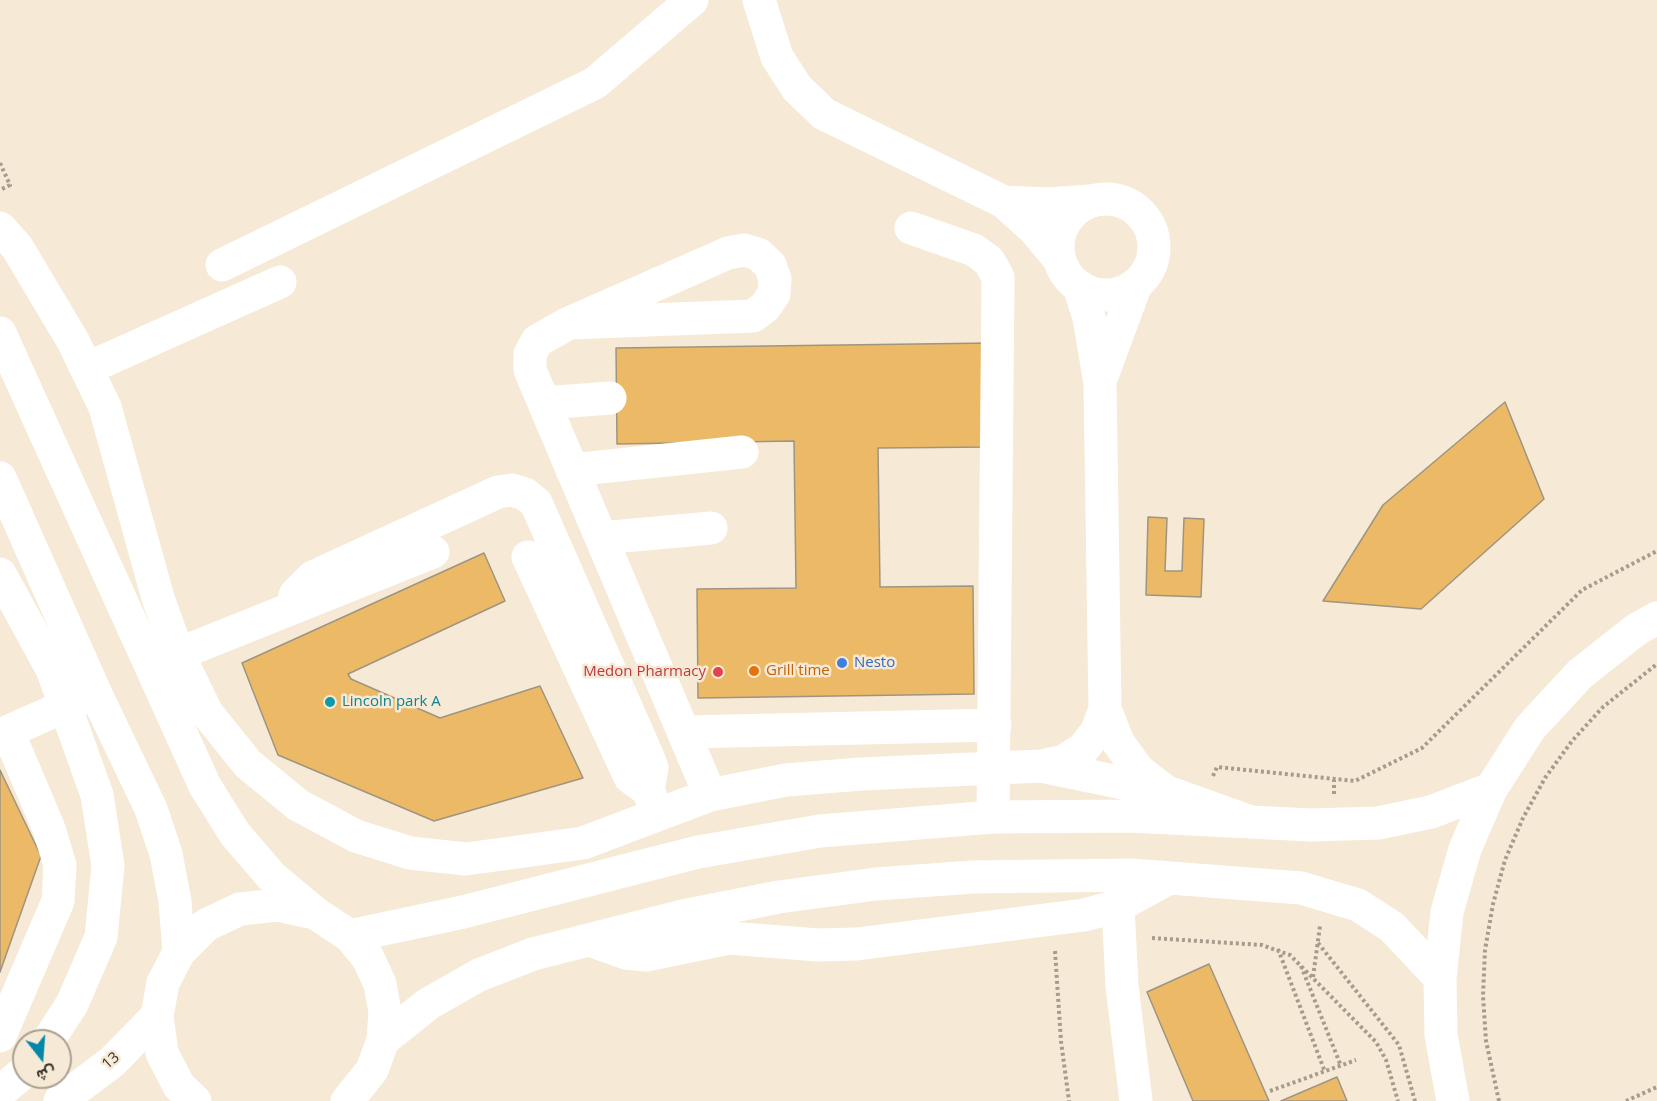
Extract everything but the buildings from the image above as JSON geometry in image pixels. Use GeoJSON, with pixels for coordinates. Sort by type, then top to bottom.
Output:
{"type":"FeatureCollection","features":[{"type":"Feature","properties":{"kind":"street"},"geometry":{"type":"LineString","coordinates":[[222,265],[595,83],[692,0]]}},
{"type":"Feature","properties":{"kind":"street"},"geometry":{"type":"LineString","coordinates":[[759,0],[777,57],[797,88],[824,114],[1004,202],[1034,229],[1059,259],[1064,270],[1079,286],[1093,293],[1108,295],[1123,292],[1136,284],[1146,273],[1153,260],[1152,230],[1144,217],[1133,207],[1120,200],[1105,199],[1047,204],[1004,202]]}},
{"type":"Feature","properties":{"kind":"street"},"geometry":{"type":"LineString","coordinates":[[1059,259],[1058,245],[1061,231],[1077,208],[1090,201]]}},
{"type":"Feature","properties":{"kind":"street"},"geometry":{"type":"LineString","coordinates":[[0,228],[17,247],[88,368],[105,407],[158,597],[178,654],[207,712],[248,764],[298,806],[356,836],[410,853],[466,859],[583,843],[653,802],[710,795],[797,779],[1041,766],[1064,761],[1083,749],[1098,731],[1105,709],[1100,383],[1092,328],[1079,286]]}},
{"type":"Feature","properties":{"kind":"street"},"geometry":{"type":"LineString","coordinates":[[911,228],[974,250],[989,261],[998,277],[996,725],[993,818]]}},
{"type":"Feature","properties":{"kind":"street"},"geometry":{"type":"LineString","coordinates":[[569,323],[753,316],[765,308],[774,294],[775,279],[770,265],[758,254],[744,250],[728,253],[569,323],[537,341],[530,354],[530,370],[543,403],[710,795]]}},
{"type":"Feature","properties":{"kind":"street"},"geometry":{"type":"LineString","coordinates":[[88,368],[280,282]]}},
{"type":"Feature","properties":{"kind":"street"},"geometry":{"type":"LineString","coordinates":[[1100,383],[1110,349],[1136,284]]}},
{"type":"Feature","properties":{"kind":"street"},"geometry":{"type":"LineString","coordinates":[[0,333],[205,786],[235,834],[272,877],[315,913],[350,936],[368,958],[380,984],[385,1012],[383,1040],[372,1070],[352,1100]]}},
{"type":"Feature","properties":{"kind":"street"},"geometry":{"type":"LineString","coordinates":[[543,403],[610,398]]}},
{"type":"Feature","properties":{"kind":"street"},"geometry":{"type":"LineString","coordinates":[[572,470],[742,452]]}},
{"type":"Feature","properties":{"kind":"street"},"geometry":{"type":"LineString","coordinates":[[0,478],[95,692],[151,809],[166,854],[175,901],[178,952]]}},
{"type":"Feature","properties":{"kind":"street"},"geometry":{"type":"LineString","coordinates":[[293,608],[294,595],[313,577],[498,492],[512,490],[525,494],[536,503],[652,768],[653,802],[658,830],[650,864]]}},
{"type":"Feature","properties":{"kind":"street"},"geometry":{"type":"LineString","coordinates":[[601,538],[711,528]]}},
{"type":"Feature","properties":{"kind":"street"},"geometry":{"type":"LineString","coordinates":[[178,654],[433,552]]}},
{"type":"Feature","properties":{"kind":"street"},"geometry":{"type":"LineString","coordinates":[[528,557],[630,777],[653,802]]}},
{"type":"Feature","properties":{"kind":"street"},"geometry":{"type":"LineString","coordinates":[[0,574],[52,669],[97,795],[108,866],[101,937],[72,1004],[56,1029]]}},
{"type":"Feature","properties":{"kind":"street"},"geometry":{"type":"LineString","coordinates":[[126,612],[158,597]]}},
{"type":"Feature","properties":{"kind":"street"},"geometry":{"type":"LineString","coordinates":[[1453,1101],[1441,1035],[1440,978],[1448,912],[1465,849],[1491,789],[1530,728],[1580,674],[1637,629],[1657,618]]}},
{"type":"Feature","properties":{"kind":"street"},"geometry":{"type":"LineString","coordinates":[[0,1036],[58,901],[60,865],[49,829],[4,734],[66,708],[95,692]]}},
{"type":"Feature","properties":{"kind":"street"},"geometry":{"type":"LineString","coordinates":[[1105,709],[1118,742],[1138,770],[1167,792]]}},
{"type":"Feature","properties":{"kind":"street"},"geometry":{"type":"LineString","coordinates":[[685,732],[996,725]]}},
{"type":"Feature","properties":{"kind":"street"},"geometry":{"type":"LineString","coordinates":[[1041,766],[1167,792],[1251,822]]}},
{"type":"Feature","properties":{"kind":"street"},"geometry":{"type":"LineString","coordinates":[[350,936],[463,912],[698,852],[820,831],[993,818],[1131,816],[1311,825],[1378,824],[1431,812],[1491,789]]}},
{"type":"Feature","properties":{"kind":"street"},"geometry":{"type":"LineString","coordinates":[[383,1040],[428,1004],[479,975],[532,954],[692,914],[779,897],[876,884],[974,877],[1171,877],[1301,888],[1358,905],[1392,927],[1440,978]]}},
{"type":"Feature","properties":{"kind":"street"},"geometry":{"type":"LineString","coordinates":[[589,940],[626,953],[646,955],[729,938],[818,945],[857,944],[1053,920],[1119,921],[1171,877]]}},
{"type":"Feature","properties":{"kind":"street"},"geometry":{"type":"LineString","coordinates":[[195,1101],[179,1086],[162,1053],[157,1016],[163,982],[178,952],[206,925],[240,909],[278,904],[315,913]]}},
{"type":"Feature","properties":{"kind":"street"},"geometry":{"type":"LineString","coordinates":[[1119,921],[1122,986],[1136,1101]]}},
{"type":"Feature","properties":{"kind":"street","name":"13"},"geometry":{"type":"LineString","coordinates":[[60,1101],[112,1062],[157,1016]]}},
{"type":"Feature","properties":{"kind":"street"},"geometry":{"type":"LineString","coordinates":[[0,1092],[12,1082]]}},
{"type":"Feature","properties":{"kind":"path"},"geometry":{"type":"LineString","coordinates":[[0,163],[10,185],[0,190]]}},
{"type":"Feature","properties":{"kind":"path"},"geometry":{"type":"LineString","coordinates":[[1200,804],[1217,767],[1354,781],[1422,748],[1582,590],[1657,551]]}},
{"type":"Feature","properties":{"kind":"path"},"geometry":{"type":"LineString","coordinates":[[1499,1101],[1486,1041],[1483,996],[1485,950],[1505,860],[1523,818],[1545,778],[1572,741],[1604,707],[1657,664]]}},
{"type":"Feature","properties":{"kind":"path"},"geometry":{"type":"LineString","coordinates":[[1053,920],[1061,1041],[1069,1101]]}},
{"type":"Feature","properties":{"kind":"path"},"geometry":{"type":"LineString","coordinates":[[1119,921],[1278,949],[1301,964],[1376,1041],[1386,1060],[1398,1101]]}},
{"type":"Feature","properties":{"kind":"path"},"geometry":{"type":"LineString","coordinates":[[1317,943],[1399,1045],[1415,1101]]}},
{"type":"Feature","properties":{"kind":"path"},"geometry":{"type":"LineString","coordinates":[[1278,949],[1325,1071]]}},
{"type":"Feature","properties":{"kind":"path"},"geometry":{"type":"LineString","coordinates":[[1301,964],[1341,1066]]}},
{"type":"Feature","properties":{"kind":"path"},"geometry":{"type":"LineString","coordinates":[[1270,1091],[1356,1060]]}},
{"type":"Feature","properties":{"kind":"path"},"geometry":{"type":"LineString","coordinates":[[1626,1101],[1657,1087]]}},
{"type":"Feature","properties":{"kind":"place","name":"Nesto"},"geometry":{"type":"Point","coordinates":[842,663]}},
{"type":"Feature","properties":{"kind":"place","name":"Grill time"},"geometry":{"type":"Point","coordinates":[754,671]}},
{"type":"Feature","properties":{"kind":"place","name":"Medon Pharmacy"},"geometry":{"type":"Point","coordinates":[718,672]}},
{"type":"Feature","properties":{"kind":"place","name":"Lincoln park A"},"geometry":{"type":"Point","coordinates":[330,702]}}]}
